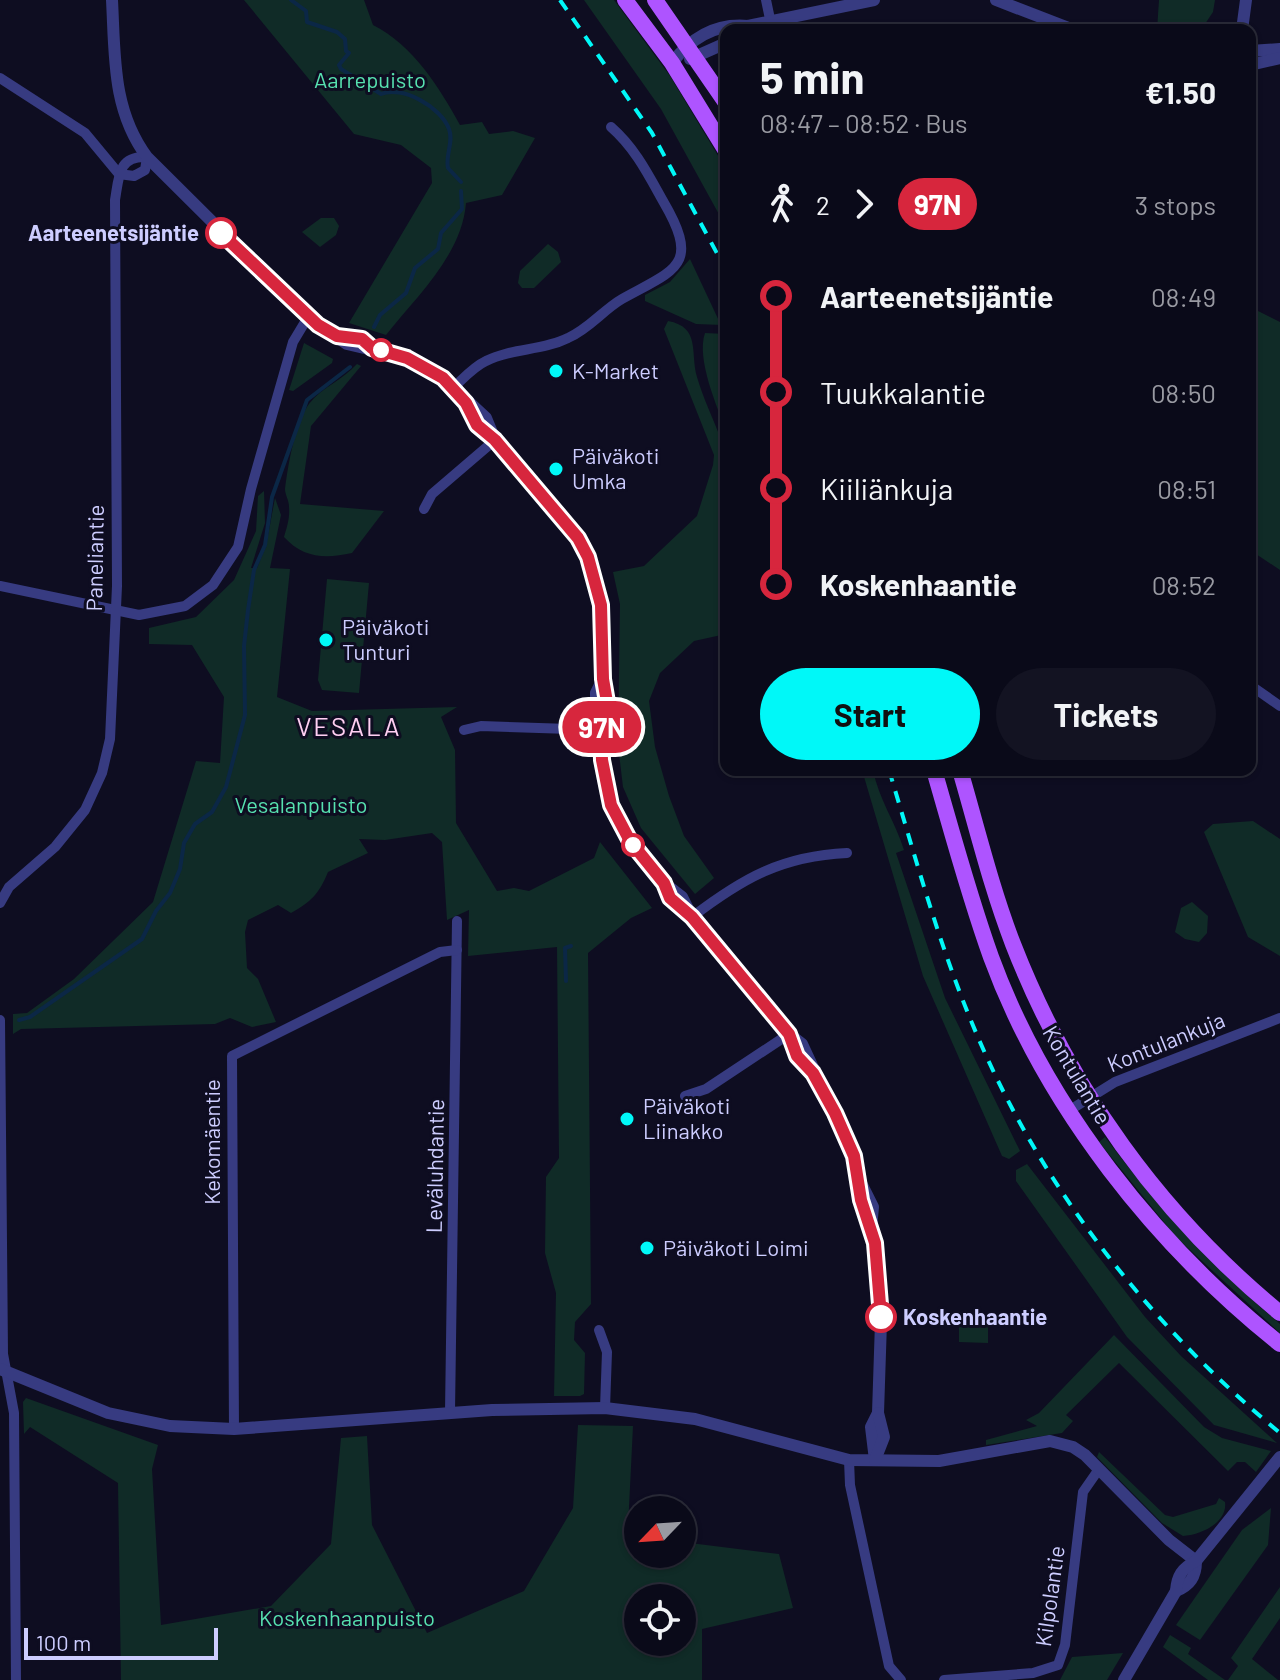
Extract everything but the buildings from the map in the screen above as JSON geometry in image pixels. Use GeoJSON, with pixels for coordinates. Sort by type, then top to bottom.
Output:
{"type":"FeatureCollection","features":[{"type":"Feature","properties":{"kind":"main road"},"geometry":{"type":"LineString","coordinates":[[625,0],[672,63],[720,141]]}},
{"type":"Feature","properties":{"kind":"main road"},"geometry":{"type":"LineString","coordinates":[[655,0],[720,93]]}},
{"type":"Feature","properties":{"kind":"main road","name":"Kontulantie"},"geometry":{"type":"LineString","coordinates":[[936,776],[992,958],[1022,1027],[1070,1110],[1160,1229],[1218,1289],[1280,1344]]}},
{"type":"Feature","properties":{"kind":"main road","name":"Kontulantie"},"geometry":{"type":"LineString","coordinates":[[962,776],[1017,954],[1043,1013],[1089,1098],[1171,1208],[1230,1270],[1280,1313]]}},
{"type":"Feature","properties":{"kind":"street"},"geometry":{"type":"LineString","coordinates":[[112,0],[117,89],[131,132],[147,157],[308,317],[337,336],[362,339],[372,348],[424,366],[453,388],[466,403],[477,425],[495,440],[568,523],[588,557],[601,605],[603,679],[596,693],[604,783],[611,805],[630,841],[664,883],[670,898],[692,917],[789,1034],[797,1056],[813,1073],[843,1130],[861,1183],[861,1200],[871,1228],[881,1300],[878,1413],[884,1428],[884,1442],[875,1460]]}},
{"type":"Feature","properties":{"kind":"street"},"geometry":{"type":"LineString","coordinates":[[766,0],[770,19]]}},
{"type":"Feature","properties":{"kind":"street"},"geometry":{"type":"LineString","coordinates":[[757,24],[874,0]]}},
{"type":"Feature","properties":{"kind":"street"},"geometry":{"type":"LineString","coordinates":[[996,0],[1058,24]]}},
{"type":"Feature","properties":{"kind":"street"},"geometry":{"type":"LineString","coordinates":[[1243,24],[1246,0]]}},
{"type":"Feature","properties":{"kind":"street"},"geometry":{"type":"LineString","coordinates":[[672,63],[687,43],[720,28]]}},
{"type":"Feature","properties":{"kind":"street"},"geometry":{"type":"LineString","coordinates":[[672,63],[698,58],[720,46]]}},
{"type":"Feature","properties":{"kind":"street"},"geometry":{"type":"LineString","coordinates":[[1256,51],[1280,49]]}},
{"type":"Feature","properties":{"kind":"street"},"geometry":{"type":"LineString","coordinates":[[1256,64],[1280,58]]}},
{"type":"Feature","properties":{"kind":"street"},"geometry":{"type":"LineString","coordinates":[[0,78],[85,133],[119,174],[134,176],[145,170],[147,157]]}},
{"type":"Feature","properties":{"kind":"street"},"geometry":{"type":"LineString","coordinates":[[453,388],[488,359],[552,345],[577,334],[615,303],[663,279],[677,265],[682,245],[676,224],[631,144],[611,127]]}},
{"type":"Feature","properties":{"kind":"street"},"geometry":{"type":"LineString","coordinates":[[119,174],[127,160],[147,157]]}},
{"type":"Feature","properties":{"kind":"street","name":"Paneliantie"},"geometry":{"type":"LineString","coordinates":[[1,897],[67,835],[97,787],[110,739],[116,611],[114,215],[119,174]]}},
{"type":"Feature","properties":{"kind":"street"},"geometry":{"type":"LineString","coordinates":[[0,586],[48,593],[139,615],[185,606],[213,585],[230,563],[246,523],[251,489],[293,342],[308,317]]}},
{"type":"Feature","properties":{"kind":"street"},"geometry":{"type":"LineString","coordinates":[[424,509],[432,494],[495,440]]}},
{"type":"Feature","properties":{"kind":"street"},"geometry":{"type":"LineString","coordinates":[[1256,689],[1280,706]]}},
{"type":"Feature","properties":{"kind":"street"},"geometry":{"type":"LineString","coordinates":[[464,730],[481,726],[601,730]]}},
{"type":"Feature","properties":{"kind":"street"},"geometry":{"type":"LineString","coordinates":[[692,917],[747,877],[824,855],[847,853]]}},
{"type":"Feature","properties":{"kind":"street","name":"Leväluhdantie"},"geometry":{"type":"LineString","coordinates":[[450,1412],[457,921]]}},
{"type":"Feature","properties":{"kind":"street","name":"Kekomäentie"},"geometry":{"type":"LineString","coordinates":[[234,1429],[232,1056],[440,952],[457,950]]}},
{"type":"Feature","properties":{"kind":"street","name":"Kontulankuja"},"geometry":{"type":"LineString","coordinates":[[1070,1110],[1115,1082],[1280,1018]]}},
{"type":"Feature","properties":{"kind":"street"},"geometry":{"type":"LineString","coordinates":[[0,1020],[3,1370],[14,1413],[16,1680]]}},
{"type":"Feature","properties":{"kind":"street"},"geometry":{"type":"LineString","coordinates":[[685,1096],[706,1089],[789,1034]]}},
{"type":"Feature","properties":{"kind":"street"},"geometry":{"type":"LineString","coordinates":[[599,1330],[607,1352],[605,1408]]}},
{"type":"Feature","properties":{"kind":"street"},"geometry":{"type":"LineString","coordinates":[[3,1370],[108,1413],[170,1426],[234,1429],[450,1412],[605,1408],[695,1419],[849,1460],[939,1461],[1050,1441],[1073,1447],[1169,1540],[1196,1561]]}},
{"type":"Feature","properties":{"kind":"street"},"geometry":{"type":"LineString","coordinates":[[849,1460],[850,1485],[889,1666],[901,1680]]}},
{"type":"Feature","properties":{"kind":"street"},"geometry":{"type":"LineString","coordinates":[[1124,1680],[1176,1591],[1177,1579],[1185,1566],[1196,1561],[1276,1462]]}},
{"type":"Feature","properties":{"kind":"street","name":"Kilpolantie"},"geometry":{"type":"LineString","coordinates":[[944,1680],[1042,1672],[1058,1665],[1065,1645],[1083,1492],[1099,1469]]}},
{"type":"Feature","properties":{"kind":"green space","name":"Aarrepuisto"},"geometry":{"type":"Polygon","coordinates":[[[244,0],[364,0],[373,25],[413,55],[460,125],[482,122],[489,134],[513,131],[535,138],[502,195],[466,203],[463,222],[447,258],[386,335],[349,323],[432,183],[431,168],[401,145],[354,134],[244,0]]]}},
{"type":"Feature","properties":{"kind":"green space"},"geometry":{"type":"Polygon","coordinates":[[[584,0],[614,0],[670,76],[720,159],[720,216],[661,109],[584,0]]]}},
{"type":"Feature","properties":{"kind":"green space"},"geometry":{"type":"Polygon","coordinates":[[[1159,0],[1215,0],[1213,12],[1205,24],[1157,24],[1159,0]]]}},
{"type":"Feature","properties":{"kind":"green space"},"geometry":{"type":"Polygon","coordinates":[[[321,218],[334,218],[339,226],[336,235],[320,247],[302,232],[321,218]]]}},
{"type":"Feature","properties":{"kind":"green space"},"geometry":{"type":"Polygon","coordinates":[[[548,244],[558,252],[561,262],[534,288],[522,288],[518,283],[520,271],[548,244]]]}},
{"type":"Feature","properties":{"kind":"green space"},"geometry":{"type":"Polygon","coordinates":[[[690,259],[720,325],[696,324],[645,301],[645,295],[670,282],[690,259]]]}},
{"type":"Feature","properties":{"kind":"green space"},"geometry":{"type":"Polygon","coordinates":[[[1256,310],[1280,322],[1280,570],[1256,554],[1256,310]]]}},
{"type":"Feature","properties":{"kind":"green space"},"geometry":{"type":"Polygon","coordinates":[[[668,321],[678,324],[690,335],[697,377],[720,437],[720,635],[694,641],[660,673],[649,701],[655,747],[669,796],[684,836],[714,878],[695,894],[641,828],[623,787],[618,745],[620,604],[613,572],[644,566],[697,516],[713,465],[714,455],[664,329],[668,321]]]}},
{"type":"Feature","properties":{"kind":"green space"},"geometry":{"type":"Polygon","coordinates":[[[705,333],[720,334],[720,415],[705,369],[705,333]]]}},
{"type":"Feature","properties":{"kind":"green space"},"geometry":{"type":"Polygon","coordinates":[[[304,343],[333,359],[332,363],[293,391],[289,390],[291,384],[304,343]]]}},
{"type":"Feature","properties":{"kind":"green space"},"geometry":{"type":"Polygon","coordinates":[[[357,364],[361,366],[311,426],[300,504],[384,511],[352,553],[315,555],[299,549],[284,537],[289,515],[285,489],[290,457],[296,433],[309,404],[357,364]]]}},
{"type":"Feature","properties":{"kind":"green space","name":"Vesalanpuisto"},"geometry":{"type":"Polygon","coordinates":[[[264,491],[265,523],[251,568],[257,568],[266,546],[275,498],[281,515],[270,568],[290,569],[277,697],[312,711],[457,707],[441,717],[455,750],[456,823],[497,891],[514,888],[529,891],[594,858],[600,842],[652,908],[631,918],[588,953],[591,1304],[575,1322],[574,1340],[585,1353],[584,1394],[580,1396],[554,1396],[556,1293],[545,1253],[546,1177],[559,1158],[557,947],[468,956],[469,910],[447,920],[442,842],[432,833],[385,840],[359,839],[368,853],[328,872],[318,892],[304,905],[291,913],[278,905],[248,920],[245,932],[247,968],[258,979],[276,1022],[252,1027],[230,1018],[215,1024],[21,1029],[13,1034],[13,1014],[27,1013],[74,979],[153,902],[196,761],[220,763],[224,697],[192,645],[149,644],[149,628],[196,617],[234,580],[256,531],[258,496],[264,491]]]}},
{"type":"Feature","properties":{"kind":"green space"},"geometry":{"type":"Polygon","coordinates":[[[327,579],[369,583],[359,693],[322,690],[318,680],[327,579]]]}},
{"type":"Feature","properties":{"kind":"green space"},"geometry":{"type":"Polygon","coordinates":[[[864,776],[875,776],[900,839],[904,850],[896,853],[945,998],[1020,1151],[1009,1159],[1002,1156],[923,976],[864,776]]]}},
{"type":"Feature","properties":{"kind":"green space"},"geometry":{"type":"Polygon","coordinates":[[[1253,821],[1280,839],[1280,956],[1248,937],[1204,832],[1213,824],[1253,821]]]}},
{"type":"Feature","properties":{"kind":"green space"},"geometry":{"type":"Polygon","coordinates":[[[1192,902],[1208,916],[1207,933],[1199,942],[1185,939],[1175,932],[1181,908],[1192,902]]]}},
{"type":"Feature","properties":{"kind":"green space"},"geometry":{"type":"Polygon","coordinates":[[[1105,1137],[1187,1235],[1280,1324],[1280,1333],[1176,1237],[1099,1142],[1105,1137]]]}},
{"type":"Feature","properties":{"kind":"green space"},"geometry":{"type":"Polygon","coordinates":[[[1027,1164],[1145,1317],[1181,1356],[1277,1443],[1214,1425],[1127,1337],[1016,1181],[1016,1170],[1027,1164]]]}},
{"type":"Feature","properties":{"kind":"green space"},"geometry":{"type":"Polygon","coordinates":[[[959,1312],[988,1312],[988,1343],[959,1342],[959,1312]]]}},
{"type":"Feature","properties":{"kind":"green space"},"geometry":{"type":"Polygon","coordinates":[[[1114,1335],[1204,1427],[1222,1438],[1271,1451],[1256,1472],[1245,1462],[1237,1462],[1228,1471],[1119,1363],[1066,1415],[1073,1421],[1062,1433],[986,1445],[986,1440],[1037,1426],[1026,1420],[1039,1413],[1114,1335]]]}},
{"type":"Feature","properties":{"kind":"green space","name":"Koskenhaanpuisto"},"geometry":{"type":"Polygon","coordinates":[[[26,1398],[158,1445],[152,1469],[161,1625],[271,1606],[331,1544],[341,1438],[367,1436],[372,1525],[427,1633],[524,1591],[573,1508],[578,1425],[633,1426],[630,1496],[624,1496],[624,1568],[696,1568],[696,1544],[779,1554],[793,1608],[702,1629],[702,1680],[121,1680],[118,1483],[30,1427],[24,1434],[23,1402],[26,1398]]]}},
{"type":"Feature","properties":{"kind":"green space"},"geometry":{"type":"Polygon","coordinates":[[[1099,1452],[1165,1515],[1173,1517],[1216,1504],[1219,1498],[1225,1502],[1222,1516],[1205,1530],[1183,1536],[1162,1523],[1097,1457],[1099,1452]]]}},
{"type":"Feature","properties":{"kind":"green space"},"geometry":{"type":"Polygon","coordinates":[[[1271,1508],[1268,1545],[1200,1640],[1176,1625],[1242,1530],[1271,1508]]]}},
{"type":"Feature","properties":{"kind":"green space"},"geometry":{"type":"Polygon","coordinates":[[[1280,1587],[1280,1618],[1252,1659],[1278,1680],[1228,1680],[1238,1666],[1231,1658],[1280,1587]]]}},
{"type":"Feature","properties":{"kind":"green space"},"geometry":{"type":"Polygon","coordinates":[[[1170,1635],[1191,1648],[1188,1654],[1225,1680],[1208,1680],[1163,1647],[1170,1635]]]}},
{"type":"Feature","properties":{"kind":"green space"},"geometry":{"type":"Polygon","coordinates":[[[1123,1653],[1107,1680],[1060,1680],[1072,1657],[1123,1653]]]}},
{"type":"Feature","properties":{"kind":"waterway"},"geometry":{"type":"LineString","coordinates":[[291,0],[306,11],[307,22],[337,32],[345,39],[349,53],[339,65],[341,69],[381,94],[410,95],[438,113],[450,134],[448,168],[461,182]]}},
{"type":"Feature","properties":{"kind":"waterway"},"geometry":{"type":"LineString","coordinates":[[374,327],[380,315],[406,293],[415,268],[438,249],[441,233],[462,209],[461,191]]}},
{"type":"Feature","properties":{"kind":"waterway"},"geometry":{"type":"LineString","coordinates":[[19,1020],[30,1017],[142,939],[156,911],[170,893],[180,869],[184,843],[195,824],[212,812],[226,787],[245,715],[244,646],[248,610],[254,570],[265,545],[272,497],[307,400],[350,367]]}},
{"type":"Feature","properties":{"kind":"waterway"},"geometry":{"type":"LineString","coordinates":[[566,981],[565,948],[571,946]]}},
{"type":"Feature","properties":{"kind":"railway"},"geometry":{"type":"LineString","coordinates":[[560,0],[652,133],[720,259]]}},
{"type":"Feature","properties":{"kind":"railway"},"geometry":{"type":"LineString","coordinates":[[891,776],[951,970],[977,1035],[1034,1148],[1068,1201],[1145,1301],[1233,1392],[1280,1433]]}},
{"type":"Feature","properties":{"kind":"bus line","name":"97N"},"geometry":{"type":"LineString","coordinates":[[221,233],[318,325],[337,336],[349,335],[362,339],[372,348],[407,358],[443,378],[466,403],[471,418],[480,429],[495,440],[578,538],[588,557],[601,605],[603,679],[607,692],[601,730],[602,760],[604,783],[611,805],[619,824],[664,883],[670,898],[679,909],[692,917],[789,1034],[793,1050],[800,1062],[813,1073],[835,1113],[854,1156],[861,1183],[861,1200],[875,1243],[881,1317]]}},
{"type":"Feature","properties":{"kind":"place","name":"Aarteenetsijäntie"},"geometry":{"type":"Point","coordinates":[221,233]}},
{"type":"Feature","properties":{"kind":"place","name":"K-Market"},"geometry":{"type":"Point","coordinates":[556,371]}},
{"type":"Feature","properties":{"kind":"place","name":"Päiväkoti Umka"},"geometry":{"type":"Point","coordinates":[556,469]}},
{"type":"Feature","properties":{"kind":"place","name":"Päiväkoti Tunturi"},"geometry":{"type":"Point","coordinates":[326,640]}},
{"type":"Feature","properties":{"kind":"place","name":"Päiväkoti Liinakko"},"geometry":{"type":"Point","coordinates":[627,1119]}},
{"type":"Feature","properties":{"kind":"place","name":"Päiväkoti Loimi"},"geometry":{"type":"Point","coordinates":[647,1248]}},
{"type":"Feature","properties":{"kind":"place","name":"Koskenhaantie"},"geometry":{"type":"Point","coordinates":[881,1317]}},
{"type":"Feature","properties":{"kind":"district","name":"VESALA"},"geometry":{"type":"Point","coordinates":[349,727]}}]}
